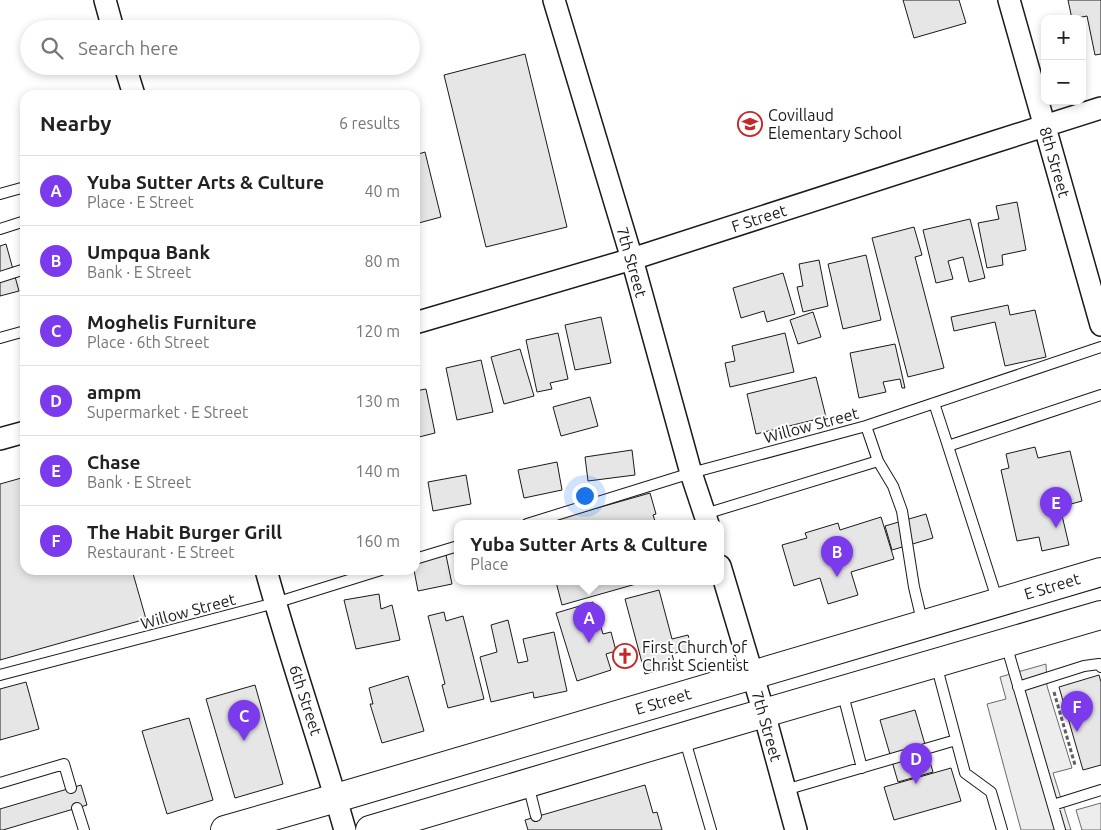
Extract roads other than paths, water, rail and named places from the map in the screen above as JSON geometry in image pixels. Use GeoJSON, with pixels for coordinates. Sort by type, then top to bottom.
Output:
{"type":"FeatureCollection","features":[{"type":"Feature","properties":{"kind":"highway","name":"E Street"},"geometry":{"type":"LineString","coordinates":[[225,830],[1101,572]]}},
{"type":"Feature","properties":{"kind":"highway"},"geometry":{"type":"LineString","coordinates":[[370,830],[1101,615]]}},
{"type":"Feature","properties":{"kind":"street"},"geometry":{"type":"LineString","coordinates":[[105,0],[111,20]]}},
{"type":"Feature","properties":{"kind":"street","name":"7th Street"},"geometry":{"type":"LineString","coordinates":[[554,0],[632,259],[691,473],[706,519]]}},
{"type":"Feature","properties":{"kind":"street","name":"8th Street"},"geometry":{"type":"LineString","coordinates":[[1009,0],[1101,325]]}},
{"type":"Feature","properties":{"kind":"street"},"geometry":{"type":"LineString","coordinates":[[128,75],[132,90]]}},
{"type":"Feature","properties":{"kind":"street","name":"F Street"},"geometry":{"type":"LineString","coordinates":[[420,322],[632,259],[1101,108]]}},
{"type":"Feature","properties":{"kind":"street"},"geometry":{"type":"LineString","coordinates":[[0,438],[20,433]]}},
{"type":"Feature","properties":{"kind":"street","name":"6th Street"},"geometry":{"type":"LineString","coordinates":[[267,575],[346,830]]}},
{"type":"Feature","properties":{"kind":"street","name":"7th Street"},"geometry":{"type":"LineString","coordinates":[[724,579],[764,713],[796,830]]}},
{"type":"Feature","properties":{"kind":"lane"},"geometry":{"type":"LineString","coordinates":[[0,194],[20,188]]}},
{"type":"Feature","properties":{"kind":"lane"},"geometry":{"type":"LineString","coordinates":[[0,229],[20,223]]}},
{"type":"Feature","properties":{"kind":"lane"},"geometry":{"type":"LineString","coordinates":[[0,277],[20,271]]}},
{"type":"Feature","properties":{"kind":"lane"},"geometry":{"type":"LineString","coordinates":[[0,338],[20,332]]}},
{"type":"Feature","properties":{"kind":"lane","name":"Willow Street"},"geometry":{"type":"LineString","coordinates":[[540,520],[691,473],[866,426],[1101,347]]}},
{"type":"Feature","properties":{"kind":"lane"},"geometry":{"type":"LineString","coordinates":[[948,446],[1101,395]]}},
{"type":"Feature","properties":{"kind":"lane"},"geometry":{"type":"LineString","coordinates":[[934,403],[998,602]]}},
{"type":"Feature","properties":{"kind":"lane"},"geometry":{"type":"LineString","coordinates":[[866,426],[878,461],[893,486],[902,511],[914,587],[923,625]]}},
{"type":"Feature","properties":{"kind":"lane"},"geometry":{"type":"LineString","coordinates":[[706,519],[878,461]]}},
{"type":"Feature","properties":{"kind":"lane"},"geometry":{"type":"LineString","coordinates":[[420,557],[454,547]]}},
{"type":"Feature","properties":{"kind":"lane","name":"Willow Street"},"geometry":{"type":"LineString","coordinates":[[0,675],[275,603],[365,575]]}},
{"type":"Feature","properties":{"kind":"lane"},"geometry":{"type":"LineString","coordinates":[[1006,643],[1060,830]]}},
{"type":"Feature","properties":{"kind":"lane"},"geometry":{"type":"LineString","coordinates":[[936,663],[965,774],[992,792],[1002,830]]}},
{"type":"Feature","properties":{"kind":"lane"},"geometry":{"type":"LineString","coordinates":[[1018,687],[1084,666],[1099,664],[1101,667]]}},
{"type":"Feature","properties":{"kind":"lane"},"geometry":{"type":"LineString","coordinates":[[841,691],[862,768]]}},
{"type":"Feature","properties":{"kind":"lane"},"geometry":{"type":"LineString","coordinates":[[684,737],[711,830]]}},
{"type":"Feature","properties":{"kind":"lane"},"geometry":{"type":"LineString","coordinates":[[785,790],[956,740]]}},
{"type":"Feature","properties":{"kind":"lane"},"geometry":{"type":"LineString","coordinates":[[0,783],[64,764],[71,788]]}},
{"type":"Feature","properties":{"kind":"lane"},"geometry":{"type":"LineString","coordinates":[[528,783],[536,816]]}},
{"type":"Feature","properties":{"kind":"lane"},"geometry":{"type":"LineString","coordinates":[[1053,805],[1101,790]]}},
{"type":"Feature","properties":{"kind":"lane"},"geometry":{"type":"LineString","coordinates":[[77,808],[84,830]]}},
{"type":"Feature","properties":{"kind":"place","name":"Covillaud Elementary School"},"geometry":{"type":"Point","coordinates":[750,124]}},
{"type":"Feature","properties":{"kind":"place","name":"Chase"},"geometry":{"type":"Point","coordinates":[1056,528]}},
{"type":"Feature","properties":{"kind":"place","name":"Umpqua Bank"},"geometry":{"type":"Point","coordinates":[837,577]}},
{"type":"Feature","properties":{"kind":"place","name":"Yuba Sutter Arts & Culture"},"geometry":{"type":"Point","coordinates":[589,643]}},
{"type":"Feature","properties":{"kind":"place","name":"First Church of Christ Scientist"},"geometry":{"type":"Point","coordinates":[625,656]}},
{"type":"Feature","properties":{"kind":"place","name":"The Habit Burger Grill"},"geometry":{"type":"Point","coordinates":[1077,732]}},
{"type":"Feature","properties":{"kind":"place","name":"Moghelis Furniture"},"geometry":{"type":"Point","coordinates":[244,741]}},
{"type":"Feature","properties":{"kind":"place","name":"ampm"},"geometry":{"type":"Point","coordinates":[916,784]}}]}
